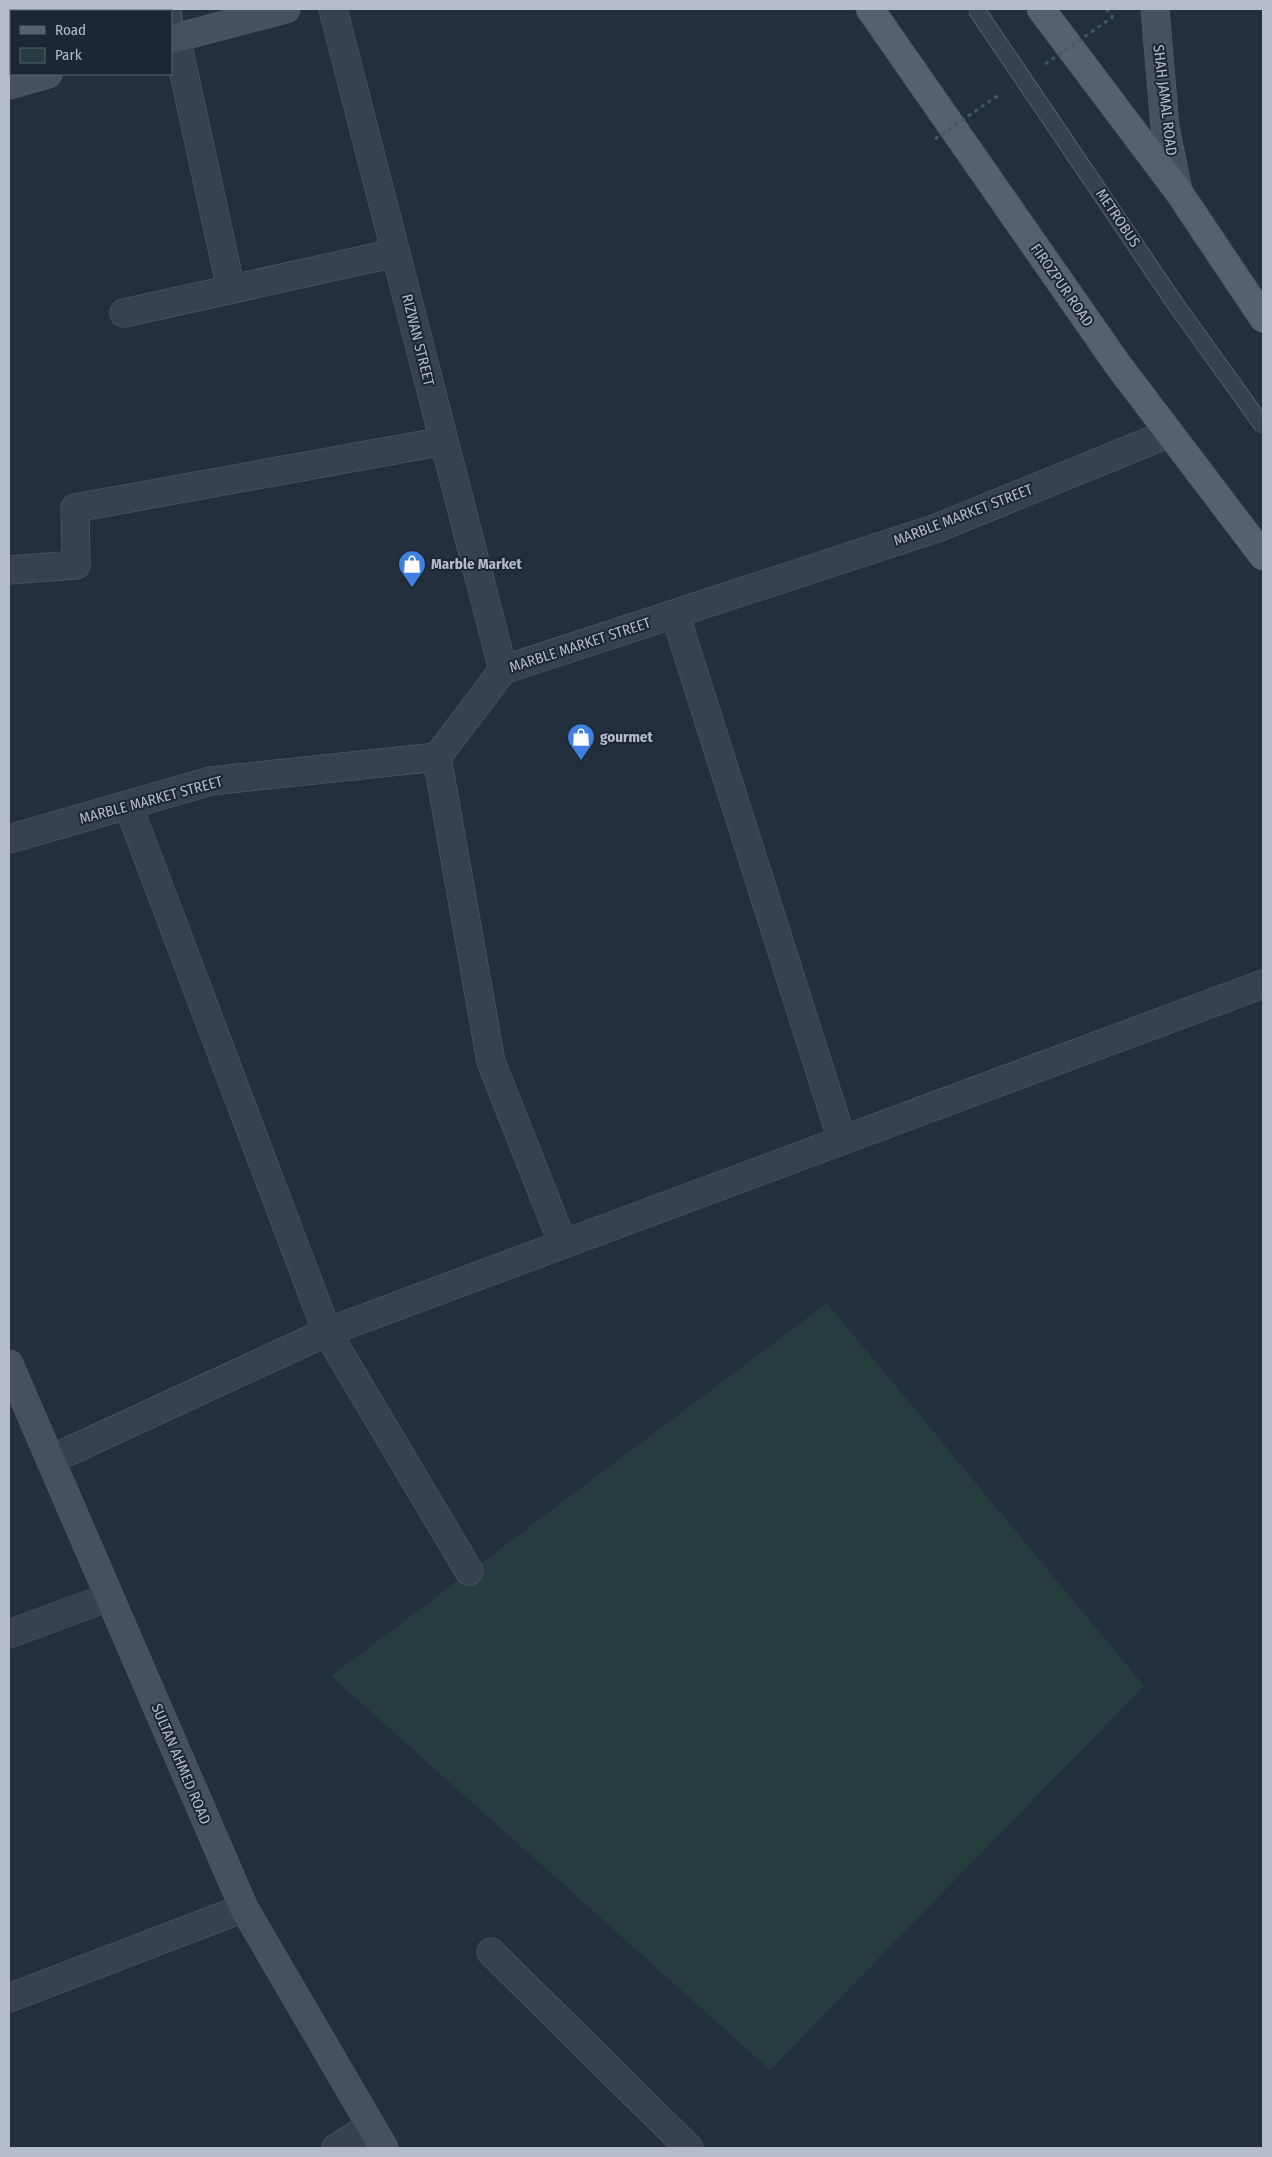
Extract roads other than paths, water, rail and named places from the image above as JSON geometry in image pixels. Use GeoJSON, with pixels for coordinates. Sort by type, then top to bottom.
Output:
{"type":"FeatureCollection","features":[{"type":"Feature","properties":{"kind":"main road","name":"FIROZPUR ROAD"},"geometry":{"type":"LineString","coordinates":[[870,9],[1112,357],[1263,556]]}},
{"type":"Feature","properties":{"kind":"main road"},"geometry":{"type":"LineString","coordinates":[[1041,9],[1178,191],[1263,318]]}},
{"type":"Feature","properties":{"kind":"street"},"geometry":{"type":"LineString","coordinates":[[231,289],[174,38],[286,9]]}},
{"type":"Feature","properties":{"kind":"street","name":"RIZWAN STREET"},"geometry":{"type":"LineString","coordinates":[[333,9],[503,670]]}},
{"type":"Feature","properties":{"kind":"street","name":"SHAH JAMAL ROAD"},"geometry":{"type":"LineString","coordinates":[[1155,9],[1165,127],[1178,191]]}},
{"type":"Feature","properties":{"kind":"street"},"geometry":{"type":"LineString","coordinates":[[12,81],[43,75]]}},
{"type":"Feature","properties":{"kind":"street"},"geometry":{"type":"LineString","coordinates":[[124,313],[395,253]]}},
{"type":"Feature","properties":{"kind":"street","name":"MARBLE MARKET STREET"},"geometry":{"type":"LineString","coordinates":[[9,839],[210,781],[436,757],[503,670],[937,528],[1170,433]]}},
{"type":"Feature","properties":{"kind":"street"},"geometry":{"type":"LineString","coordinates":[[9,570],[76,565],[75,508],[444,441]]}},
{"type":"Feature","properties":{"kind":"street"},"geometry":{"type":"LineString","coordinates":[[675,614],[842,1140]]}},
{"type":"Feature","properties":{"kind":"street"},"geometry":{"type":"LineString","coordinates":[[436,757],[491,1062],[563,1244]]}},
{"type":"Feature","properties":{"kind":"street"},"geometry":{"type":"LineString","coordinates":[[128,805],[327,1332],[468,1571]]}},
{"type":"Feature","properties":{"kind":"street"},"geometry":{"type":"LineString","coordinates":[[50,1460],[327,1332],[1263,984]]}},
{"type":"Feature","properties":{"kind":"street","name":"SULTAN AHMED ROAD"},"geometry":{"type":"LineString","coordinates":[[9,1364],[244,1908],[377,2137]]}},
{"type":"Feature","properties":{"kind":"street"},"geometry":{"type":"LineString","coordinates":[[9,1634],[109,1597]]}},
{"type":"Feature","properties":{"kind":"street"},"geometry":{"type":"LineString","coordinates":[[9,1998],[244,1908]]}},
{"type":"Feature","properties":{"kind":"street"},"geometry":{"type":"LineString","coordinates":[[491,1952],[689,2148]]}},
{"type":"Feature","properties":{"kind":"street"},"geometry":{"type":"LineString","coordinates":[[336,2148],[377,2137]]}},
{"type":"Feature","properties":{"kind":"lane"},"geometry":{"type":"LineString","coordinates":[[172,9],[174,38]]}},
{"type":"Feature","properties":{"kind":"lane","name":"METROBUS"},"geometry":{"type":"LineString","coordinates":[[976,9],[1174,302],[1263,426]]}},
{"type":"Feature","properties":{"kind":"place","name":"Marble Market"},"geometry":{"type":"Point","coordinates":[412,588]}},
{"type":"Feature","properties":{"kind":"place","name":"gourmet"},"geometry":{"type":"Point","coordinates":[581,761]}}]}
